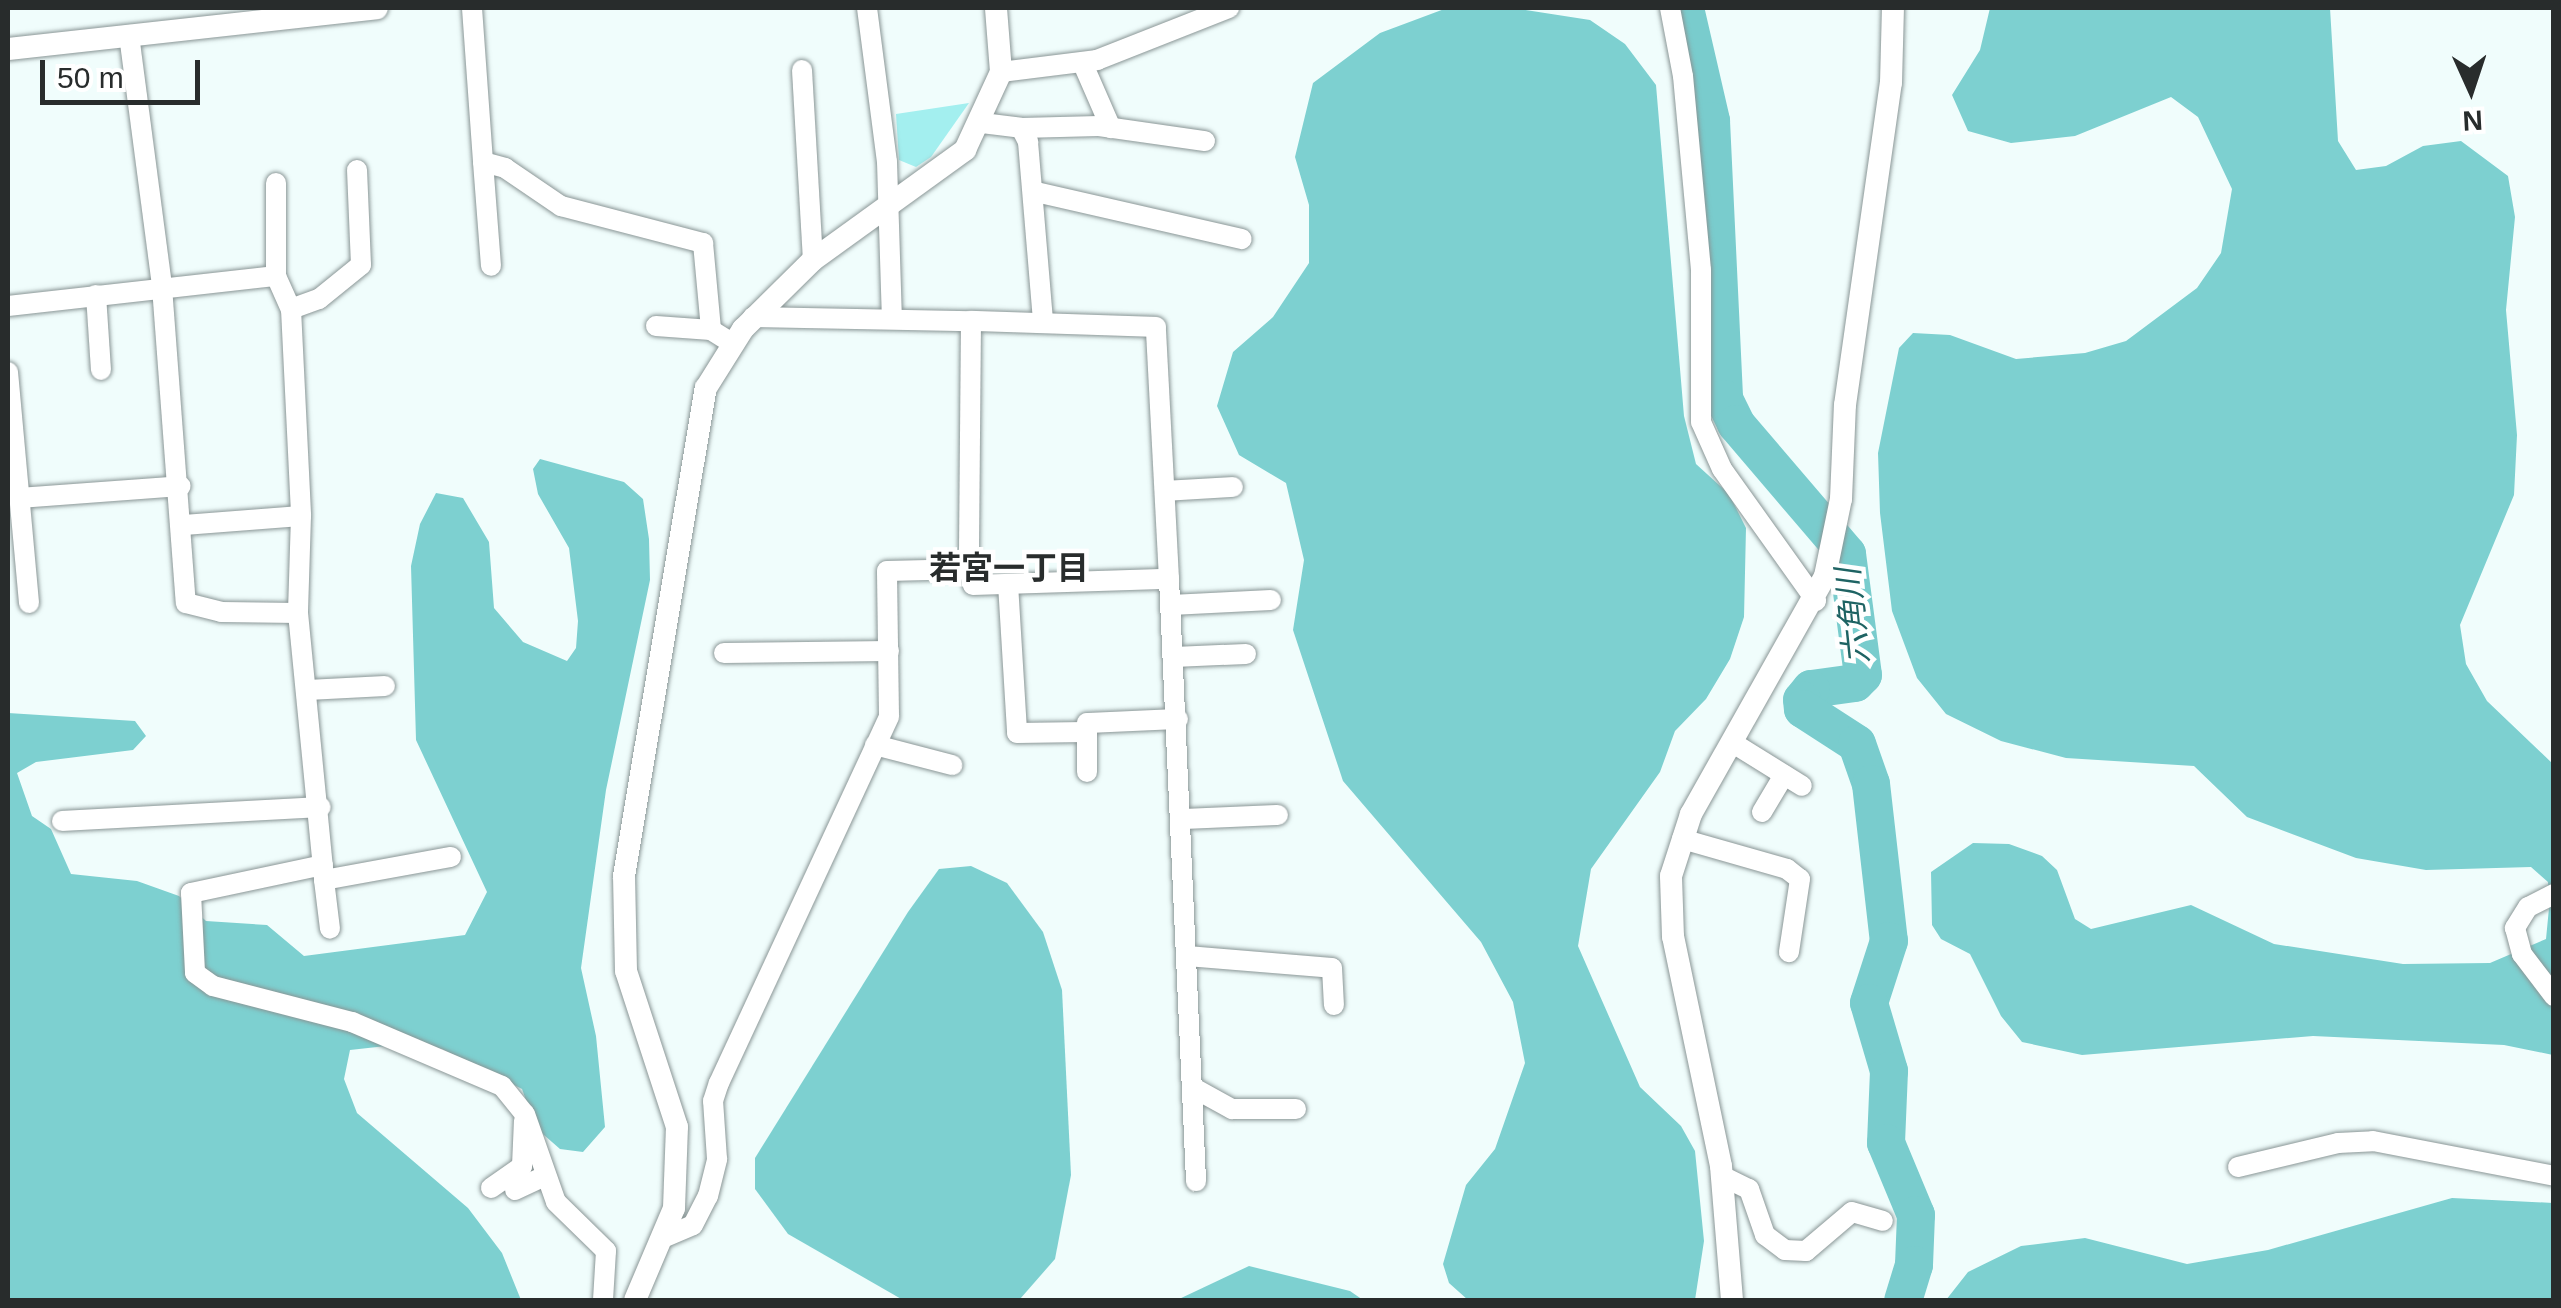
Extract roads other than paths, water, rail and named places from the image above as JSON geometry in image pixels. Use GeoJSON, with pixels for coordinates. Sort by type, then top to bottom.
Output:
{"type":"FeatureCollection","features":[{"type":"Feature","properties":{"kind":"street"},"geometry":{"type":"LineString","coordinates":[[8,49],[297,12],[376,8]]}},
{"type":"Feature","properties":{"kind":"street"},"geometry":{"type":"LineString","coordinates":[[472,8],[492,266]]}},
{"type":"Feature","properties":{"kind":"street"},"geometry":{"type":"LineString","coordinates":[[868,8],[889,206],[892,319]]}},
{"type":"Feature","properties":{"kind":"street"},"geometry":{"type":"LineString","coordinates":[[636,1300],[674,1208],[677,1127],[626,971],[624,876],[706,388],[732,343],[813,260],[955,160],[982,123],[1001,72],[996,8]]}},
{"type":"Feature","properties":{"kind":"street"},"geometry":{"type":"LineString","coordinates":[[1001,72],[1083,64],[1229,8]]}},
{"type":"Feature","properties":{"kind":"street"},"geometry":{"type":"LineString","coordinates":[[1670,8],[1683,76],[1701,270],[1701,422],[1722,470],[1816,601]]}},
{"type":"Feature","properties":{"kind":"street"},"geometry":{"type":"LineString","coordinates":[[1732,1300],[1722,1176],[1673,936],[1670,886],[1682,839],[1816,601],[1841,499],[1845,405],[1891,84],[1893,8]]}},
{"type":"Feature","properties":{"kind":"street"},"geometry":{"type":"LineString","coordinates":[[129,35],[162,288],[184,525],[186,603],[221,612],[298,613]]}},
{"type":"Feature","properties":{"kind":"street"},"geometry":{"type":"LineString","coordinates":[[1083,64],[1111,128]]}},
{"type":"Feature","properties":{"kind":"street"},"geometry":{"type":"LineString","coordinates":[[802,70],[813,260]]}},
{"type":"Feature","properties":{"kind":"street"},"geometry":{"type":"LineString","coordinates":[[982,123],[1021,128],[1111,128],[1206,141]]}},
{"type":"Feature","properties":{"kind":"street"},"geometry":{"type":"LineString","coordinates":[[1021,128],[1036,192],[1043,321]]}},
{"type":"Feature","properties":{"kind":"street"},"geometry":{"type":"LineString","coordinates":[[483,162],[505,168],[562,206],[703,243],[711,330]]}},
{"type":"Feature","properties":{"kind":"street"},"geometry":{"type":"LineString","coordinates":[[291,309],[319,299],[361,264],[358,170]]}},
{"type":"Feature","properties":{"kind":"street"},"geometry":{"type":"LineString","coordinates":[[276,183],[276,276],[291,309],[301,516],[298,613],[330,930]]}},
{"type":"Feature","properties":{"kind":"street"},"geometry":{"type":"LineString","coordinates":[[1036,192],[1242,238]]}},
{"type":"Feature","properties":{"kind":"street"},"geometry":{"type":"LineString","coordinates":[[8,306],[276,276]]}},
{"type":"Feature","properties":{"kind":"street"},"geometry":{"type":"LineString","coordinates":[[96,296],[101,370]]}},
{"type":"Feature","properties":{"kind":"street"},"geometry":{"type":"LineString","coordinates":[[754,317],[1043,321],[1156,327],[1178,718],[1196,1181]]}},
{"type":"Feature","properties":{"kind":"street"},"geometry":{"type":"LineString","coordinates":[[971,321],[969,569],[973,585],[1169,579]]}},
{"type":"Feature","properties":{"kind":"street"},"geometry":{"type":"LineString","coordinates":[[656,326],[711,330],[732,343]]}},
{"type":"Feature","properties":{"kind":"street"},"geometry":{"type":"LineString","coordinates":[[8,372],[29,603]]}},
{"type":"Feature","properties":{"kind":"street"},"geometry":{"type":"LineString","coordinates":[[20,498],[181,486]]}},
{"type":"Feature","properties":{"kind":"street"},"geometry":{"type":"LineString","coordinates":[[1165,491],[1232,486]]}},
{"type":"Feature","properties":{"kind":"street"},"geometry":{"type":"LineString","coordinates":[[184,525],[301,516]]}},
{"type":"Feature","properties":{"kind":"street"},"geometry":{"type":"LineString","coordinates":[[664,1237],[693,1226],[708,1196],[717,1158],[712,1100],[891,706],[887,571],[969,569]]}},
{"type":"Feature","properties":{"kind":"street"},"geometry":{"type":"LineString","coordinates":[[1008,584],[1017,733],[1085,732]]}},
{"type":"Feature","properties":{"kind":"street"},"geometry":{"type":"LineString","coordinates":[[1171,605],[1271,600]]}},
{"type":"Feature","properties":{"kind":"street"},"geometry":{"type":"LineString","coordinates":[[724,653],[889,651]]}},
{"type":"Feature","properties":{"kind":"street"},"geometry":{"type":"LineString","coordinates":[[1174,656],[1246,654]]}},
{"type":"Feature","properties":{"kind":"street"},"geometry":{"type":"LineString","coordinates":[[308,690],[385,686]]}},
{"type":"Feature","properties":{"kind":"street"},"geometry":{"type":"LineString","coordinates":[[1087,772],[1087,722],[1178,718]]}},
{"type":"Feature","properties":{"kind":"street"},"geometry":{"type":"LineString","coordinates":[[1733,743],[1793,780],[1762,812]]}},
{"type":"Feature","properties":{"kind":"street"},"geometry":{"type":"LineString","coordinates":[[875,745],[952,765]]}},
{"type":"Feature","properties":{"kind":"street"},"geometry":{"type":"LineString","coordinates":[[62,822],[320,807]]}},
{"type":"Feature","properties":{"kind":"street"},"geometry":{"type":"LineString","coordinates":[[1182,819],[1278,815]]}},
{"type":"Feature","properties":{"kind":"street"},"geometry":{"type":"LineString","coordinates":[[1682,839],[1787,869],[1800,880],[1789,952]]}},
{"type":"Feature","properties":{"kind":"street"},"geometry":{"type":"LineString","coordinates":[[451,857],[191,893],[195,973],[213,986],[352,1022],[502,1086],[525,1114],[545,1176],[562,1210],[606,1251],[603,1300]]}},
{"type":"Feature","properties":{"kind":"street"},"geometry":{"type":"LineString","coordinates":[[2554,894],[2528,907],[2515,928],[2522,954],[2554,996]]}},
{"type":"Feature","properties":{"kind":"street"},"geometry":{"type":"LineString","coordinates":[[1187,956],[1332,968],[1334,1005]]}},
{"type":"Feature","properties":{"kind":"street"},"geometry":{"type":"LineString","coordinates":[[1192,1087],[1232,1110],[1296,1108]]}},
{"type":"Feature","properties":{"kind":"street"},"geometry":{"type":"LineString","coordinates":[[491,1188],[522,1166],[525,1114]]}},
{"type":"Feature","properties":{"kind":"street"},"geometry":{"type":"LineString","coordinates":[[2238,1167],[2373,1141],[2554,1176]]}},
{"type":"Feature","properties":{"kind":"street"},"geometry":{"type":"LineString","coordinates":[[516,1190],[545,1176]]}},
{"type":"Feature","properties":{"kind":"street"},"geometry":{"type":"LineString","coordinates":[[1722,1176],[1749,1189],[1766,1234],[1785,1250],[1806,1250],[1852,1212],[1882,1221]]}},
{"type":"Feature","properties":{"kind":"waterway","name":"六角川"},"geometry":{"type":"LineString","coordinates":[[1685,8],[1711,121],[1724,399],[1736,424],[1847,554],[1863,675],[1855,683],[1811,689],[1802,700],[1803,709],[1857,744],[1871,784],[1889,941],[1869,1003],[1889,1071],[1886,1143],[1916,1215],[1914,1265],[1903,1300]]}},
{"type":"Feature","properties":{"kind":"district","name":"若宮一丁目"},"geometry":{"type":"Point","coordinates":[1009,568]}}]}
